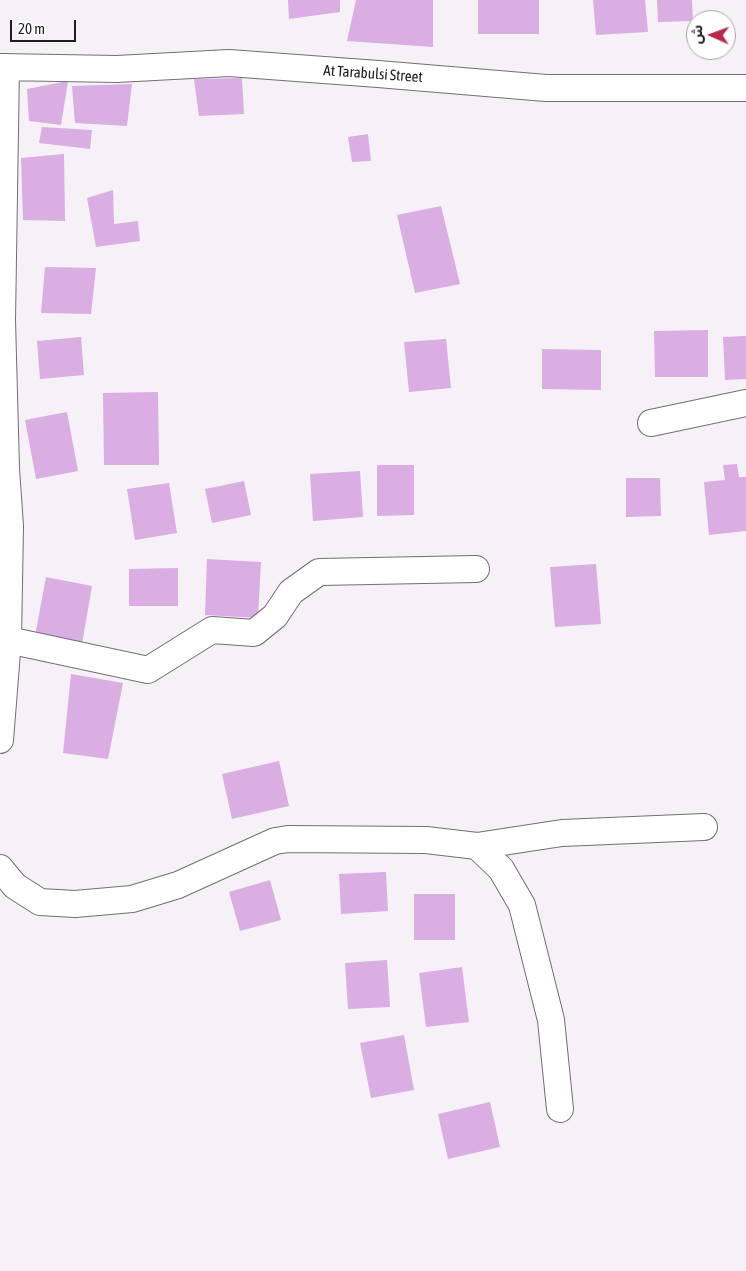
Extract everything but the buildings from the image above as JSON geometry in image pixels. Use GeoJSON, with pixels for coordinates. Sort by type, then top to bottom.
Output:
{"type":"FeatureCollection","features":[{"type":"Feature","properties":{"kind":"street","name":"At Tarabulsi Street"},"geometry":{"type":"LineString","coordinates":[[3,67],[117,70],[229,63],[546,88],[746,88]]}},
{"type":"Feature","properties":{"kind":"street"},"geometry":{"type":"LineString","coordinates":[[0,740],[8,640],[10,526],[2,320],[3,67]]}},
{"type":"Feature","properties":{"kind":"street"},"geometry":{"type":"LineString","coordinates":[[651,423],[746,403]]}},
{"type":"Feature","properties":{"kind":"street"},"geometry":{"type":"LineString","coordinates":[[8,640],[148,670],[212,630],[254,633],[275,616],[291,592],[319,572],[476,569]]}},
{"type":"Feature","properties":{"kind":"street"},"geometry":{"type":"LineString","coordinates":[[0,868],[15,886],[40,902],[75,904],[132,899],[169,888],[275,841],[288,839],[426,840],[477,846],[562,833],[704,827]]}},
{"type":"Feature","properties":{"kind":"street"},"geometry":{"type":"LineString","coordinates":[[477,846],[501,869],[522,904],[551,1020],[560,1110]]}}]}
